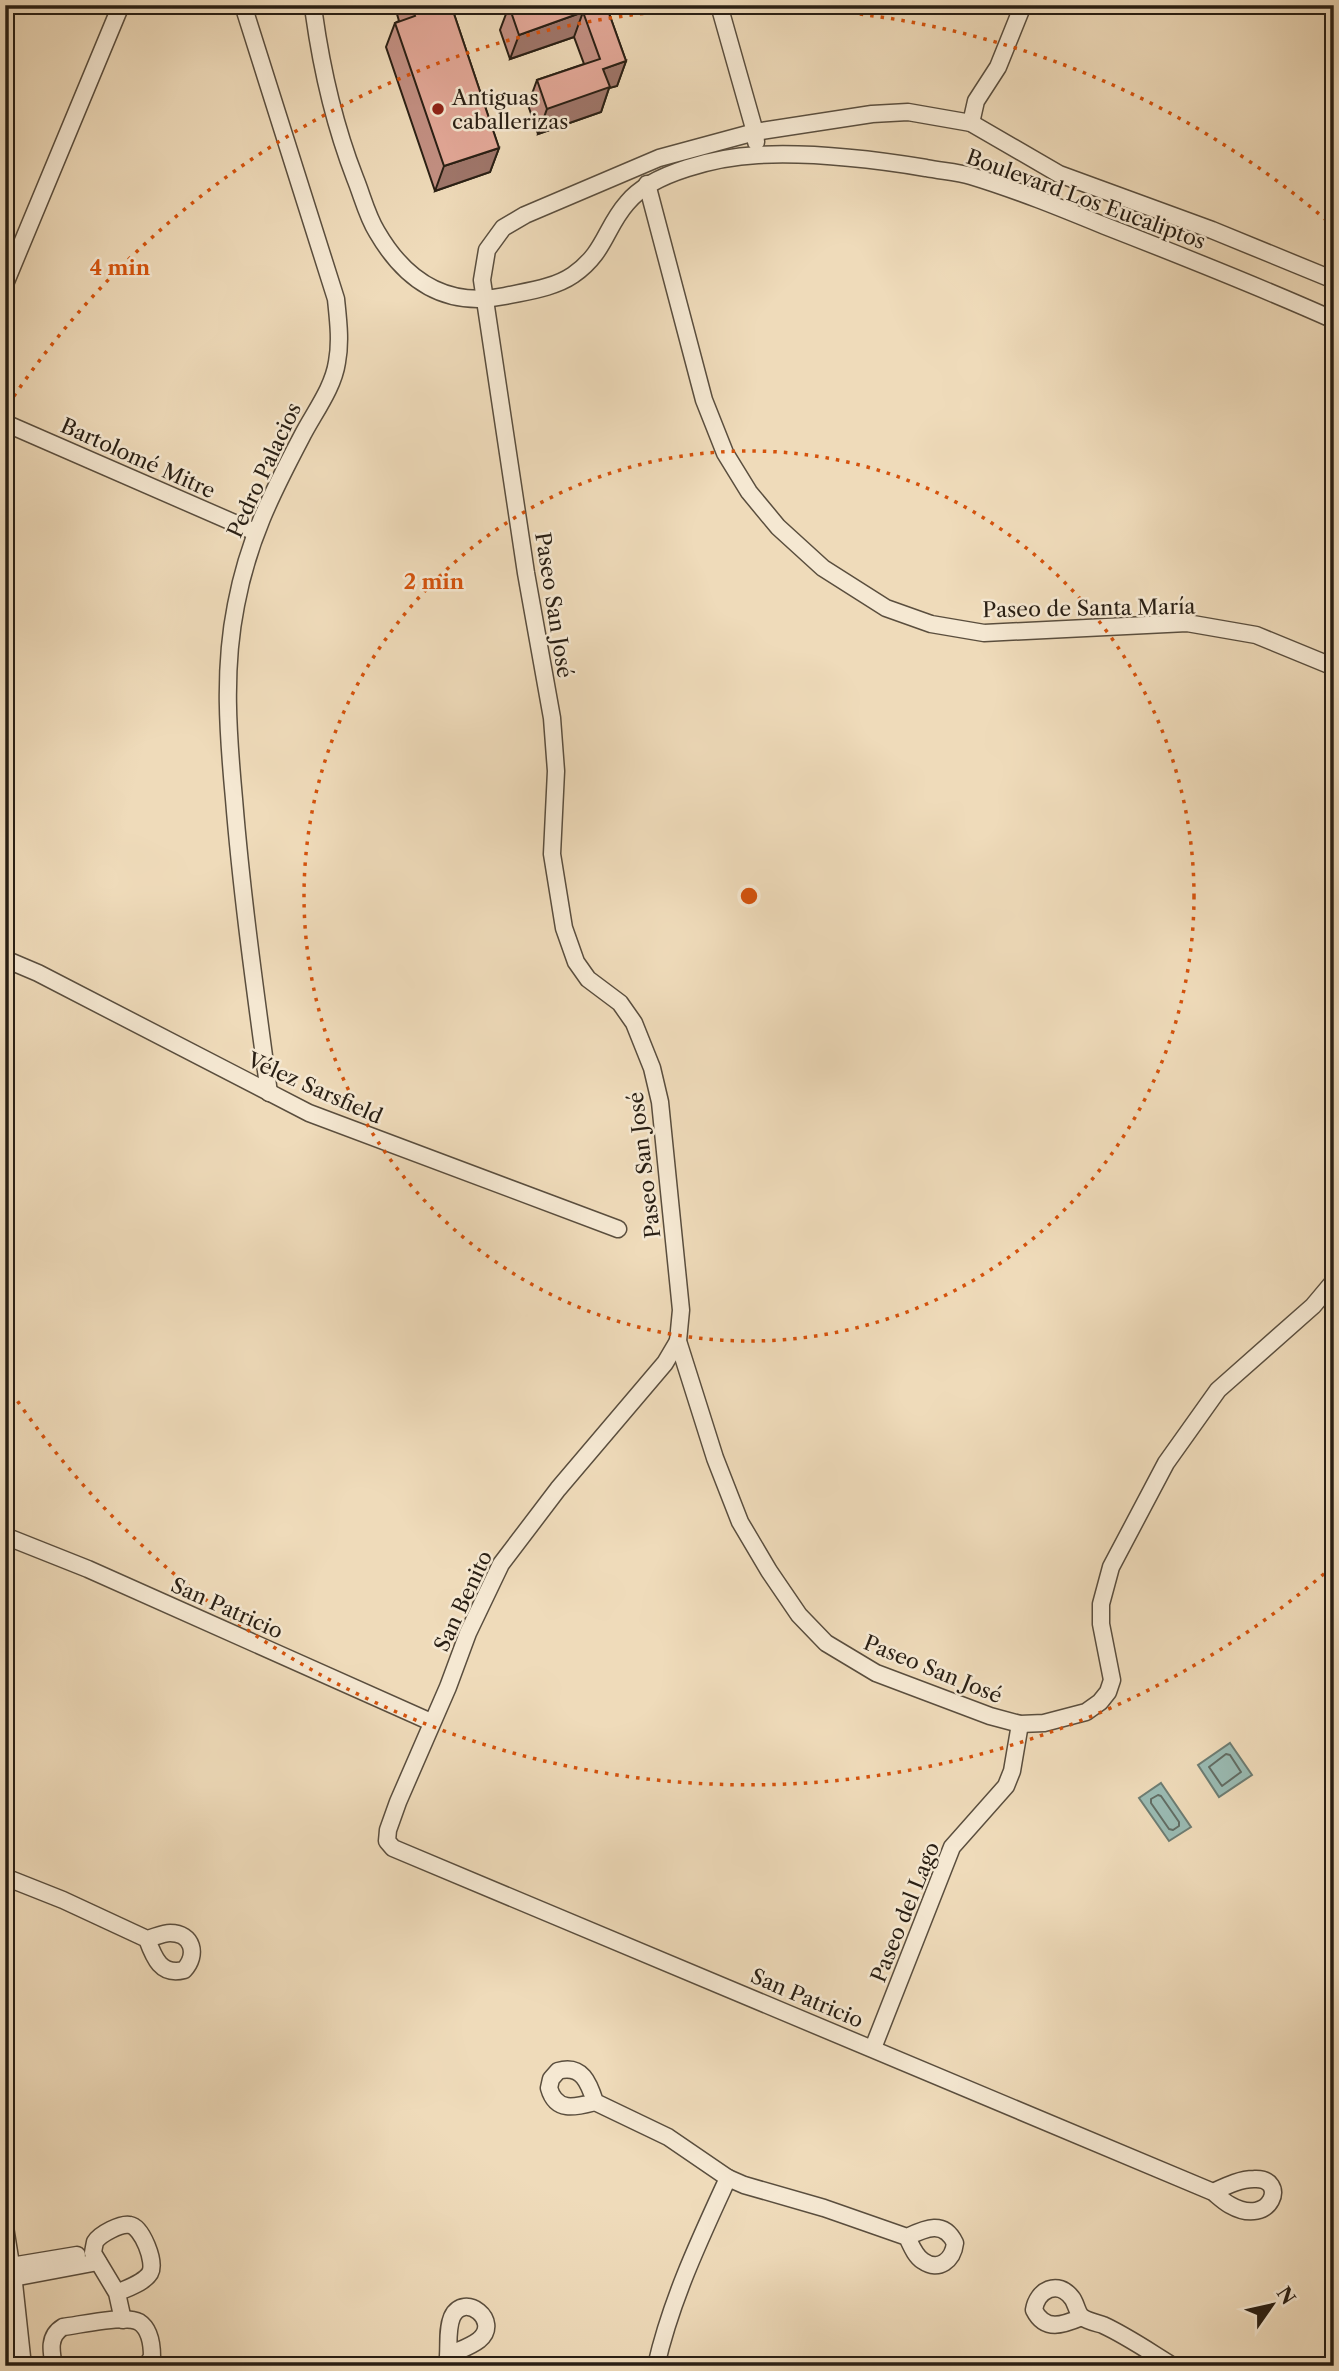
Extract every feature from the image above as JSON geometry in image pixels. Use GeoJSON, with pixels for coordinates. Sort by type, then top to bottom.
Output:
{"type":"FeatureCollection","features":[{"type":"Feature","properties":{"kind":"street"},"geometry":{"type":"LineString","coordinates":[[5,284],[121,5]]}},
{"type":"Feature","properties":{"kind":"street","name":"Pedro Palacios"},"geometry":{"type":"LineString","coordinates":[[243,5],[336,299],[339,326],[337,362],[331,382],[255,532],[235,607],[226,696],[236,831],[269,1094]]}},
{"type":"Feature","properties":{"kind":"street"},"geometry":{"type":"LineString","coordinates":[[316,5],[314,14],[321,69],[338,134],[375,229],[392,256],[412,276],[437,292],[485,300]]}},
{"type":"Feature","properties":{"kind":"street"},"geometry":{"type":"LineString","coordinates":[[719,5],[755,132],[756,155]]}},
{"type":"Feature","properties":{"kind":"street"},"geometry":{"type":"LineString","coordinates":[[971,123],[976,101],[998,67],[1023,5]]}},
{"type":"Feature","properties":{"kind":"street","name":"Boulevard Los Eucaliptos"},"geometry":{"type":"LineString","coordinates":[[1334,280],[1212,230],[1059,174],[971,123],[908,112],[872,114],[755,132],[659,158],[537,210],[503,228],[487,250],[482,280],[485,300],[550,286],[570,278],[590,263],[626,203],[647,184],[693,166],[756,155],[841,156],[968,175],[1237,276],[1334,320]]}},
{"type":"Feature","properties":{"kind":"street","name":"Paseo de Santa María"},"geometry":{"type":"LineString","coordinates":[[647,184],[704,400],[725,453],[749,492],[778,527],[824,568],[886,608],[930,624],[984,633],[1187,623],[1256,635],[1334,667]]}},
{"type":"Feature","properties":{"kind":"street","name":"Paseo San José"},"geometry":{"type":"LineString","coordinates":[[485,300],[526,573],[552,718],[556,771],[552,854],[564,928],[576,962],[588,979],[620,1003],[634,1023],[652,1068],[660,1102],[681,1310],[678,1341],[715,1458],[740,1522],[769,1571],[813,1631],[843,1655],[876,1673],[990,1716],[1020,1724]]}},
{"type":"Feature","properties":{"kind":"street","name":"Bartolomé Mitre"},"geometry":{"type":"LineString","coordinates":[[5,423],[255,532]]}},
{"type":"Feature","properties":{"kind":"street","name":"Vélez Sarsfield"},"geometry":{"type":"LineString","coordinates":[[5,959],[38,973],[309,1113],[618,1229]]}},
{"type":"Feature","properties":{"kind":"street"},"geometry":{"type":"LineString","coordinates":[[1020,1724],[1044,1723],[1086,1712],[1108,1692],[1112,1680],[1101,1624],[1101,1604],[1111,1567],[1143,1504],[1166,1463],[1218,1390],[1314,1306],[1334,1281]]}},
{"type":"Feature","properties":{"kind":"street","name":"San Benito"},"geometry":{"type":"LineString","coordinates":[[387,1841],[398,1802],[478,1612],[505,1557],[558,1489],[665,1363],[678,1341]]}},
{"type":"Feature","properties":{"kind":"street","name":"San Patricio"},"geometry":{"type":"LineString","coordinates":[[5,1536],[88,1569],[432,1721]]}},
{"type":"Feature","properties":{"kind":"street","name":"Paseo del Lago"},"geometry":{"type":"LineString","coordinates":[[873,2048],[951,1847],[1006,1786],[1012,1771],[1020,1724]]}},
{"type":"Feature","properties":{"kind":"street","name":"San Patricio"},"geometry":{"type":"LineString","coordinates":[[387,1841],[393,1848],[1213,2192]]}},
{"type":"Feature","properties":{"kind":"street"},"geometry":{"type":"LineString","coordinates":[[5,1877],[63,1900],[147,1939]]}},
{"type":"Feature","properties":{"kind":"street"},"geometry":{"type":"LineString","coordinates":[[595,2102],[684,2147],[728,2178],[755,2190],[824,2207],[907,2236]]}},
{"type":"Feature","properties":{"kind":"street"},"geometry":{"type":"LineString","coordinates":[[656,2366],[664,2332],[680,2290],[728,2178]]}},
{"type":"Feature","properties":{"kind":"street"},"geometry":{"type":"LineString","coordinates":[[117,2293],[148,2276],[152,2268],[153,2261],[137,2228],[129,2224],[102,2235],[95,2242],[96,2257],[117,2293],[123,2320]]}},
{"type":"Feature","properties":{"kind":"street"},"geometry":{"type":"LineString","coordinates":[[5,2227],[23,2366]]}},
{"type":"Feature","properties":{"kind":"street"},"geometry":{"type":"LineString","coordinates":[[12,2272],[96,2257]]}},
{"type":"Feature","properties":{"kind":"street"},"geometry":{"type":"LineString","coordinates":[[1082,2317],[1136,2342],[1173,2366]]}},
{"type":"Feature","properties":{"kind":"street"},"geometry":{"type":"LineString","coordinates":[[54,2366],[51,2340],[58,2330],[123,2320],[136,2320],[148,2334],[152,2357],[146,2366]]}},
{"type":"Feature","properties":{"kind":"water"},"geometry":{"type":"Polygon","coordinates":[[[1230,1743],[1252,1775],[1219,1797],[1198,1765],[1230,1743]]]}},
{"type":"Feature","properties":{"kind":"water"},"geometry":{"type":"Polygon","coordinates":[[[1161,1783],[1191,1827],[1169,1841],[1139,1798],[1161,1783]]]}},
{"type":"Feature","properties":{"kind":"building","name":"Antiguas caballerizas"},"geometry":{"type":"Polygon","coordinates":[[[411,5],[451,5],[499,148],[444,166],[395,23],[415,16],[411,5]]]}},
{"type":"Feature","properties":{"kind":"building"},"geometry":{"type":"Polygon","coordinates":[[[606,5],[626,61],[603,69],[610,87],[547,109],[537,80],[600,59],[583,12],[519,35],[509,6],[606,5]]]}},
{"type":"Feature","properties":{"kind":"place","name":"Antiguas caballerizas"},"geometry":{"type":"Point","coordinates":[438,109]}}]}
